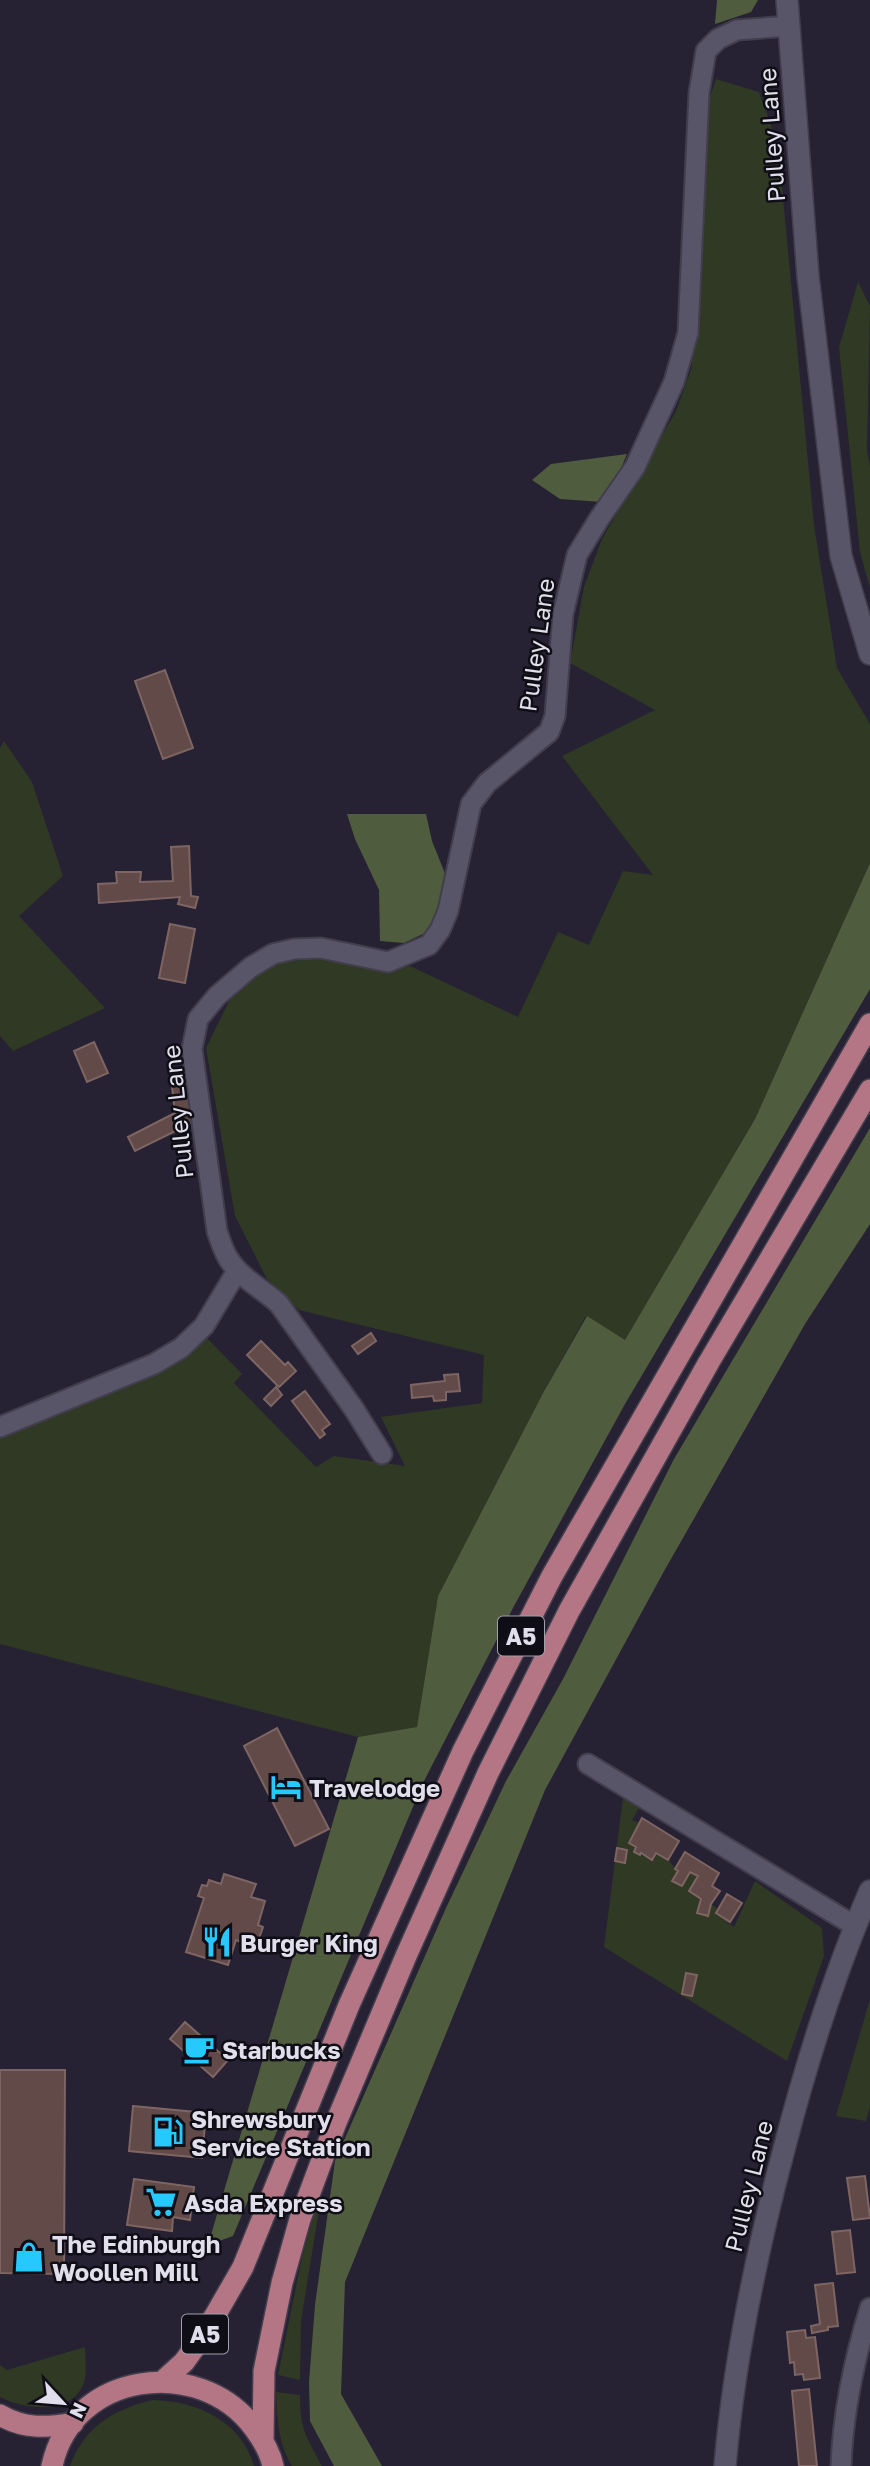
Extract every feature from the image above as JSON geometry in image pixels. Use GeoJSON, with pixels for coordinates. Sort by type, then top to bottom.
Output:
{"type":"FeatureCollection","features":[{"type":"Feature","properties":{"kind":"highway","name":"A5"},"geometry":{"type":"LineString","coordinates":[[163,2381],[184,2362],[205,2333],[243,2267],[349,2005],[463,1751],[552,1576],[870,1024]]}},
{"type":"Feature","properties":{"kind":"highway","name":"A5"},"geometry":{"type":"LineString","coordinates":[[263,2441],[264,2371],[282,2283],[300,2219],[325,2150],[405,1956],[471,1810],[569,1611],[709,1362],[870,1090]]}},
{"type":"Feature","properties":{"kind":"highway"},"geometry":{"type":"LineString","coordinates":[[52,2466],[61,2441],[73,2423],[101,2399],[143,2382],[163,2381],[193,2386],[219,2396],[245,2416],[263,2441],[273,2466]]}},
{"type":"Feature","properties":{"kind":"highway"},"geometry":{"type":"LineString","coordinates":[[0,2415],[27,2427],[48,2428],[73,2423]]}},
{"type":"Feature","properties":{"kind":"street","name":"Pulley Lane"},"geometry":{"type":"LineString","coordinates":[[787,0],[808,276],[841,556],[870,654]]}},
{"type":"Feature","properties":{"kind":"street","name":"Pulley Lane"},"geometry":{"type":"LineString","coordinates":[[382,1454],[354,1409],[279,1304],[237,1271],[226,1256],[217,1231],[192,1049],[198,1019],[217,996],[251,967],[272,954],[294,949],[321,948],[388,962],[429,945],[440,930],[448,911],[471,804],[487,783],[549,732],[555,716],[563,614],[577,555],[598,519],[635,467],[674,382],[688,333],[699,93],[706,51],[718,39],[737,30],[789,26]]}},
{"type":"Feature","properties":{"kind":"street"},"geometry":{"type":"LineString","coordinates":[[0,1427],[154,1364],[181,1348],[204,1326],[237,1271]]}},
{"type":"Feature","properties":{"kind":"street"},"geometry":{"type":"LineString","coordinates":[[588,1764],[855,1927]]}},
{"type":"Feature","properties":{"kind":"street","name":"Pulley Lane"},"geometry":{"type":"LineString","coordinates":[[725,2466],[742,2343],[760,2243],[819,2024],[870,1891]]}},
{"type":"Feature","properties":{"kind":"street"},"geometry":{"type":"LineString","coordinates":[[841,2466],[848,2394],[855,2358],[870,2308]]}},
{"type":"Feature","properties":{"kind":"green space"},"geometry":{"type":"Polygon","coordinates":[[[717,0],[758,0],[751,12],[715,24],[717,0]]]}},
{"type":"Feature","properties":{"kind":"green space"},"geometry":{"type":"Polygon","coordinates":[[[716,79],[759,92],[778,145],[814,525],[837,668],[870,724],[870,863],[755,1119],[625,1341],[586,1316],[543,1393],[438,1596],[417,1728],[358,1737],[0,1644],[0,1438],[145,1374],[207,1338],[242,1374],[234,1383],[316,1467],[334,1456],[405,1466],[381,1417],[482,1403],[484,1355],[299,1310],[267,1279],[235,1216],[206,1048],[231,997],[259,973],[285,961],[327,959],[362,967],[410,966],[518,1017],[558,932],[589,945],[623,871],[653,875],[562,756],[655,710],[570,663],[584,587],[602,539],[676,411],[691,370],[700,285],[706,110],[716,79]]]}},
{"type":"Feature","properties":{"kind":"green space"},"geometry":{"type":"Polygon","coordinates":[[[858,282],[870,306],[867,451],[870,467],[870,588],[860,552],[839,347],[858,282]]]}},
{"type":"Feature","properties":{"kind":"green space"},"geometry":{"type":"Polygon","coordinates":[[[627,454],[616,480],[602,502],[560,499],[532,480],[551,464],[627,454]]]}},
{"type":"Feature","properties":{"kind":"green space"},"geometry":{"type":"Polygon","coordinates":[[[4,741],[32,782],[63,876],[19,916],[105,1008],[13,1051],[0,1036],[0,748],[4,741]]]}},
{"type":"Feature","properties":{"kind":"green space"},"geometry":{"type":"Polygon","coordinates":[[[347,814],[426,814],[432,841],[448,881],[435,918],[425,933],[404,943],[380,941],[379,890],[355,839],[347,814]]]}},
{"type":"Feature","properties":{"kind":"green space"},"geometry":{"type":"Polygon","coordinates":[[[870,863],[870,989],[625,1404],[514,1606],[423,1783],[233,2236],[208,2245],[358,1737],[417,1727],[438,1596],[543,1393],[587,1316],[625,1340],[755,1119],[870,863]]]}},
{"type":"Feature","properties":{"kind":"green space"},"geometry":{"type":"Polygon","coordinates":[[[870,1128],[870,1224],[805,1324],[663,1573],[545,1790],[345,2282],[341,2394],[382,2466],[334,2466],[310,2421],[309,2382],[315,2305],[335,2161],[446,1908],[506,1781],[563,1679],[674,1459],[870,1128]]]}},
{"type":"Feature","properties":{"kind":"green space"},"geometry":{"type":"Polygon","coordinates":[[[623,1798],[639,1808],[632,1820],[639,1823],[629,1842],[636,1847],[634,1852],[652,1860],[656,1853],[668,1860],[678,1871],[673,1881],[681,1886],[690,1872],[698,1876],[701,1899],[698,1913],[708,1916],[711,1904],[718,1909],[716,1913],[734,1927],[755,1881],[822,1928],[824,1956],[787,2061],[604,1947],[623,1798]]]}},
{"type":"Feature","properties":{"kind":"green space"},"geometry":{"type":"Polygon","coordinates":[[[870,1999],[870,2107],[866,2121],[836,2116],[870,1999]]]}},
{"type":"Feature","properties":{"kind":"green space"},"geometry":{"type":"Polygon","coordinates":[[[319,2196],[301,2321],[300,2380],[278,2375],[302,2257],[319,2196]]]}},
{"type":"Feature","properties":{"kind":"green space"},"geometry":{"type":"Polygon","coordinates":[[[85,2347],[85,2381],[68,2402],[57,2406],[33,2407],[0,2397],[0,2365],[7,2370],[85,2347]]]}},
{"type":"Feature","properties":{"kind":"green space"},"geometry":{"type":"Polygon","coordinates":[[[276,2392],[300,2395],[305,2432],[322,2466],[292,2466],[281,2439],[276,2392]]]}},
{"type":"Feature","properties":{"kind":"green space"},"geometry":{"type":"Polygon","coordinates":[[[153,2400],[185,2404],[215,2416],[239,2436],[254,2466],[70,2466],[83,2440],[102,2422],[126,2409],[153,2400]]]}},
{"type":"Feature","properties":{"kind":"building"},"geometry":{"type":"Polygon","coordinates":[[[165,670],[193,748],[163,759],[135,681],[165,670]]]}},
{"type":"Feature","properties":{"kind":"building"},"geometry":{"type":"Polygon","coordinates":[[[189,846],[191,896],[198,897],[195,908],[178,904],[180,897],[99,903],[98,884],[117,883],[116,872],[141,872],[140,882],[173,881],[171,847],[189,846]]]}},
{"type":"Feature","properties":{"kind":"building"},"geometry":{"type":"Polygon","coordinates":[[[170,924],[195,929],[185,983],[159,978],[170,924]]]}},
{"type":"Feature","properties":{"kind":"building"},"geometry":{"type":"Polygon","coordinates":[[[94,1042],[108,1073],[87,1082],[74,1051],[94,1042]]]}},
{"type":"Feature","properties":{"kind":"building"},"geometry":{"type":"Polygon","coordinates":[[[189,1076],[194,1122],[135,1151],[128,1137],[175,1113],[171,1078],[189,1076]]]}},
{"type":"Feature","properties":{"kind":"building"},"geometry":{"type":"Polygon","coordinates":[[[371,1333],[376,1341],[358,1354],[352,1346],[371,1333]]]}},
{"type":"Feature","properties":{"kind":"building"},"geometry":{"type":"Polygon","coordinates":[[[261,1341],[285,1365],[288,1362],[296,1371],[279,1387],[247,1355],[261,1341]]]}},
{"type":"Feature","properties":{"kind":"building"},"geometry":{"type":"Polygon","coordinates":[[[458,1374],[460,1391],[446,1392],[446,1400],[434,1401],[433,1396],[412,1398],[411,1385],[445,1381],[444,1375],[458,1374]]]}},
{"type":"Feature","properties":{"kind":"building"},"geometry":{"type":"Polygon","coordinates":[[[276,1387],[282,1395],[271,1406],[264,1399],[276,1387]]]}},
{"type":"Feature","properties":{"kind":"building"},"geometry":{"type":"Polygon","coordinates":[[[305,1391],[330,1424],[322,1430],[325,1434],[320,1438],[292,1401],[305,1391]]]}},
{"type":"Feature","properties":{"kind":"building","name":"Travelodge"},"geometry":{"type":"Polygon","coordinates":[[[277,1728],[329,1829],[295,1846],[244,1746],[277,1728]]]}},
{"type":"Feature","properties":{"kind":"building"},"geometry":{"type":"Polygon","coordinates":[[[642,1818],[679,1841],[668,1860],[656,1853],[652,1860],[634,1852],[636,1847],[629,1843],[642,1818]]]}},
{"type":"Feature","properties":{"kind":"building"},"geometry":{"type":"Polygon","coordinates":[[[617,1848],[627,1850],[625,1863],[615,1861],[617,1848]]]}},
{"type":"Feature","properties":{"kind":"building"},"geometry":{"type":"Polygon","coordinates":[[[685,1852],[719,1873],[712,1886],[720,1891],[711,1904],[708,1916],[697,1913],[701,1899],[689,1891],[698,1876],[690,1872],[682,1886],[672,1881],[678,1871],[675,1869],[685,1852]]]}},
{"type":"Feature","properties":{"kind":"building"},"geometry":{"type":"Polygon","coordinates":[[[224,1874],[256,1884],[251,1897],[265,1901],[258,1925],[263,1927],[256,1947],[236,1940],[228,1965],[186,1952],[204,1898],[198,1896],[202,1885],[207,1886],[209,1880],[221,1884],[224,1874]]]}},
{"type":"Feature","properties":{"kind":"building"},"geometry":{"type":"Polygon","coordinates":[[[727,1894],[742,1903],[730,1922],[716,1913],[727,1894]]]}},
{"type":"Feature","properties":{"kind":"building"},"geometry":{"type":"Polygon","coordinates":[[[686,1973],[697,1975],[692,1996],[682,1994],[686,1973]]]}},
{"type":"Feature","properties":{"kind":"building","name":"Starbucks"},"geometry":{"type":"Polygon","coordinates":[[[185,2022],[228,2060],[213,2077],[170,2039],[185,2022]]]}},
{"type":"Feature","properties":{"kind":"building"},"geometry":{"type":"Polygon","coordinates":[[[0,2070],[65,2070],[64,2274],[0,2273],[0,2070]]]}},
{"type":"Feature","properties":{"kind":"building","name":"Shrewsbury Service Station"},"geometry":{"type":"Polygon","coordinates":[[[133,2106],[206,2113],[202,2158],[129,2151],[133,2106]]]}},
{"type":"Feature","properties":{"kind":"building"},"geometry":{"type":"Polygon","coordinates":[[[865,2176],[870,2218],[853,2220],[847,2178],[865,2176]]]}},
{"type":"Feature","properties":{"kind":"building","name":"Asda Express"},"geometry":{"type":"Polygon","coordinates":[[[134,2179],[194,2187],[190,2220],[173,2217],[172,2231],[127,2225],[134,2179]]]}},
{"type":"Feature","properties":{"kind":"building"},"geometry":{"type":"Polygon","coordinates":[[[850,2230],[855,2272],[837,2274],[832,2232],[850,2230]]]}},
{"type":"Feature","properties":{"kind":"building"},"geometry":{"type":"Polygon","coordinates":[[[833,2283],[838,2326],[812,2333],[811,2326],[820,2324],[815,2285],[833,2283]]]}},
{"type":"Feature","properties":{"kind":"building"},"geometry":{"type":"Polygon","coordinates":[[[805,2330],[806,2338],[815,2337],[820,2378],[804,2380],[803,2374],[795,2375],[794,2362],[790,2363],[787,2332],[805,2330]]]}},
{"type":"Feature","properties":{"kind":"building"},"geometry":{"type":"Polygon","coordinates":[[[809,2389],[817,2466],[799,2466],[792,2391],[809,2389]]]}},
{"type":"Feature","properties":{"kind":"place","name":"Travelodge"},"geometry":{"type":"Point","coordinates":[286,1787]}},
{"type":"Feature","properties":{"kind":"place","name":"Burger King"},"geometry":{"type":"Point","coordinates":[217,1942]}},
{"type":"Feature","properties":{"kind":"place","name":"Starbucks"},"geometry":{"type":"Point","coordinates":[199,2049]}},
{"type":"Feature","properties":{"kind":"place","name":"Shrewsbury Service Station"},"geometry":{"type":"Point","coordinates":[168,2132]}},
{"type":"Feature","properties":{"kind":"place","name":"Asda Express"},"geometry":{"type":"Point","coordinates":[161,2202]}},
{"type":"Feature","properties":{"kind":"place","name":"The Edinburgh Woollen Mill"},"geometry":{"type":"Point","coordinates":[29,2257]}}]}
